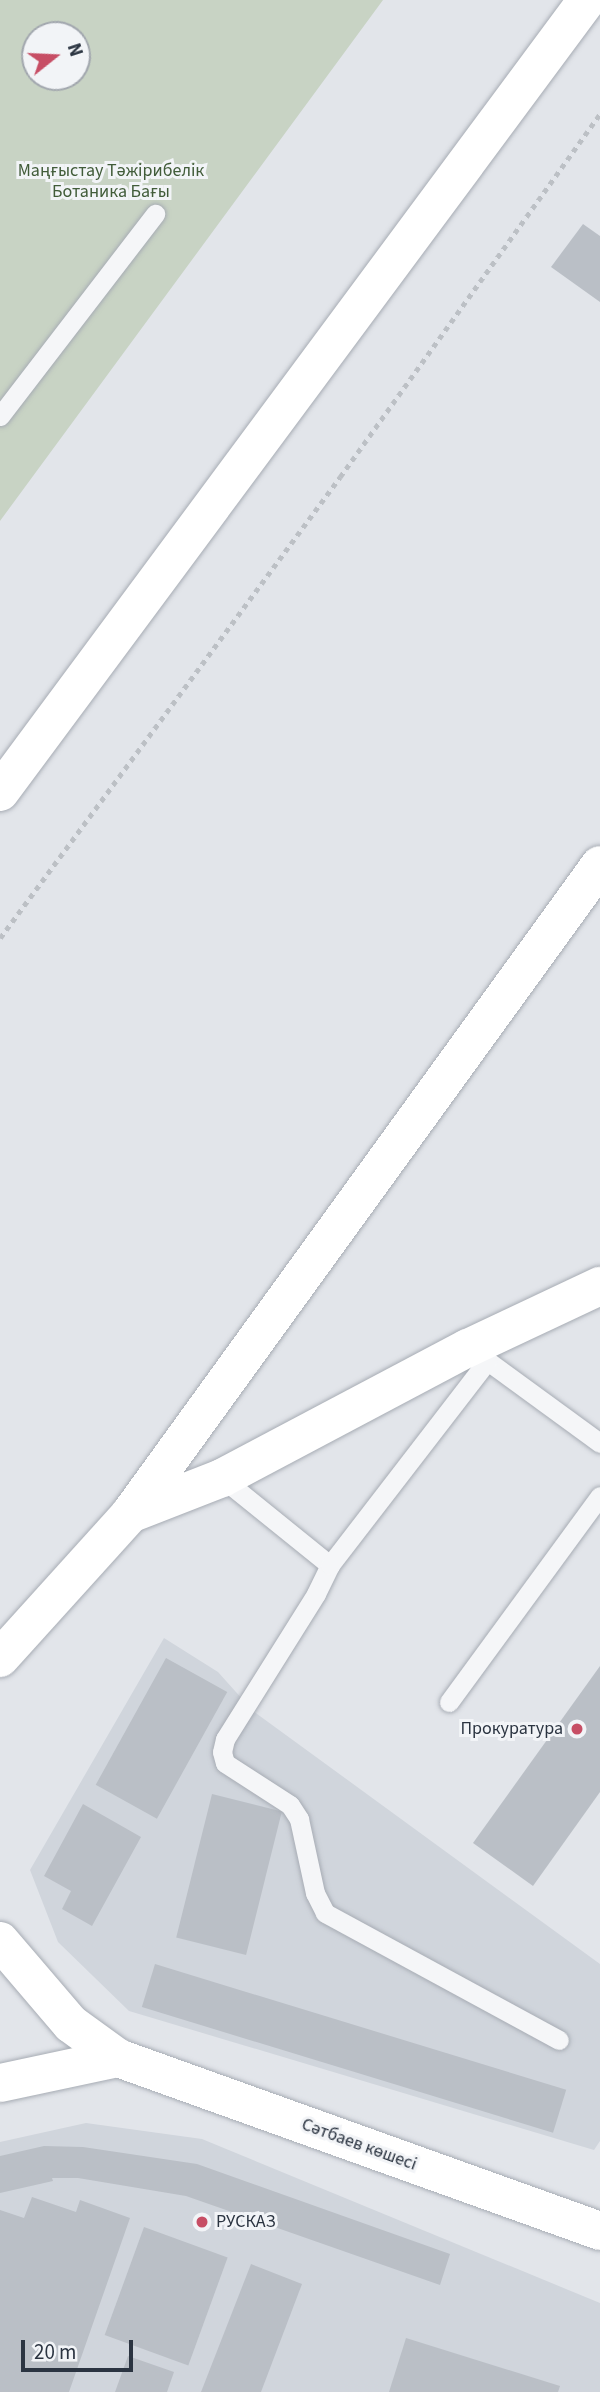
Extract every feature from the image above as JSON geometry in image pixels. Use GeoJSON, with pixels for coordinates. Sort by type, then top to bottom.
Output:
{"type":"FeatureCollection","features":[{"type":"Feature","properties":{"kind":"main road"},"geometry":{"type":"LineString","coordinates":[[0,792],[587,0]]}},
{"type":"Feature","properties":{"kind":"main road"},"geometry":{"type":"LineString","coordinates":[[0,1658],[130,1514],[600,865]]}},
{"type":"Feature","properties":{"kind":"main road"},"geometry":{"type":"LineString","coordinates":[[130,1514],[222,1478],[478,1354],[600,1286]]}},
{"type":"Feature","properties":{"kind":"main road","name":"Сәтбаев көшесі"},"geometry":{"type":"LineString","coordinates":[[0,1941],[71,2024],[118,2058],[600,2231]]}},
{"type":"Feature","properties":{"kind":"main road"},"geometry":{"type":"LineString","coordinates":[[0,2083],[118,2058]]}},
{"type":"Feature","properties":{"kind":"lane"},"geometry":{"type":"LineString","coordinates":[[0,416],[155,214]]}},
{"type":"Feature","properties":{"kind":"lane"},"geometry":{"type":"LineString","coordinates":[[559,2040],[325,1913],[315,1893],[304,1836],[294,1812],[289,1805],[225,1763],[222,1752],[225,1739],[316,1594],[330,1565],[478,1354],[600,1443]]}},
{"type":"Feature","properties":{"kind":"lane"},"geometry":{"type":"LineString","coordinates":[[222,1478],[330,1565]]}},
{"type":"Feature","properties":{"kind":"lane"},"geometry":{"type":"LineString","coordinates":[[449,1702],[600,1496]]}},
{"type":"Feature","properties":{"kind":"path"},"geometry":{"type":"LineString","coordinates":[[0,938],[332,488],[600,114]]}},
{"type":"Feature","properties":{"kind":"shaded area"},"geometry":{"type":"Polygon","coordinates":[[[164,1638],[218,1672],[253,1711],[600,1964],[600,2141],[594,2150],[129,2011],[58,1942],[30,1870],[164,1638]]]}},
{"type":"Feature","properties":{"kind":"shaded area","name":"РУСКАЗ"},"geometry":{"type":"Polygon","coordinates":[[[86,2123],[202,2139],[600,2303],[600,2392],[0,2392],[0,2142],[86,2123]]]}},
{"type":"Feature","properties":{"kind":"green space","name":"Маңғыстау Тәжірибелік Ботаника Бағы"},"geometry":{"type":"Polygon","coordinates":[[[0,0],[383,0],[0,521],[0,0]]]}},
{"type":"Feature","properties":{"kind":"building"},"geometry":{"type":"Polygon","coordinates":[[[583,224],[600,236],[600,302],[551,267],[583,224]]]}},
{"type":"Feature","properties":{"kind":"building"},"geometry":{"type":"Polygon","coordinates":[[[166,1658],[227,1692],[157,1819],[96,1785],[166,1658]]]}},
{"type":"Feature","properties":{"kind":"building","name":"Прокуратура"},"geometry":{"type":"Polygon","coordinates":[[[600,1666],[600,1792],[533,1886],[473,1843],[600,1666]]]}},
{"type":"Feature","properties":{"kind":"building"},"geometry":{"type":"Polygon","coordinates":[[[212,1794],[282,1811],[246,1955],[176,1938],[212,1794]]]}},
{"type":"Feature","properties":{"kind":"building"},"geometry":{"type":"Polygon","coordinates":[[[83,1804],[141,1837],[92,1926],[62,1909],[71,1891],[44,1876],[83,1804]]]}},
{"type":"Feature","properties":{"kind":"building"},"geometry":{"type":"Polygon","coordinates":[[[155,1964],[566,2090],[553,2133],[142,2007],[155,1964]]]}},
{"type":"Feature","properties":{"kind":"building"},"geometry":{"type":"Polygon","coordinates":[[[44,2146],[83,2147],[197,2164],[450,2254],[440,2285],[186,2196],[78,2178],[52,2178],[53,2181],[0,2193],[0,2156],[44,2146]]]}},
{"type":"Feature","properties":{"kind":"building"},"geometry":{"type":"Polygon","coordinates":[[[32,2197],[76,2212],[80,2200],[130,2218],[69,2392],[0,2392],[0,2210],[24,2218],[32,2197]]]}},
{"type":"Feature","properties":{"kind":"building"},"geometry":{"type":"Polygon","coordinates":[[[144,2227],[228,2257],[188,2366],[105,2335],[144,2227]]]}},
{"type":"Feature","properties":{"kind":"building"},"geometry":{"type":"Polygon","coordinates":[[[251,2264],[302,2284],[261,2392],[201,2392],[251,2264]]]}},
{"type":"Feature","properties":{"kind":"building"},"geometry":{"type":"Polygon","coordinates":[[[406,2338],[560,2386],[558,2392],[389,2392],[406,2338]]]}},
{"type":"Feature","properties":{"kind":"building"},"geometry":{"type":"Polygon","coordinates":[[[128,2356],[174,2372],[167,2392],[115,2392],[128,2356]]]}},
{"type":"Feature","properties":{"kind":"place","name":"Прокуратура"},"geometry":{"type":"Point","coordinates":[577,1729]}},
{"type":"Feature","properties":{"kind":"place","name":"РУСКАЗ"},"geometry":{"type":"Point","coordinates":[202,2222]}}]}
